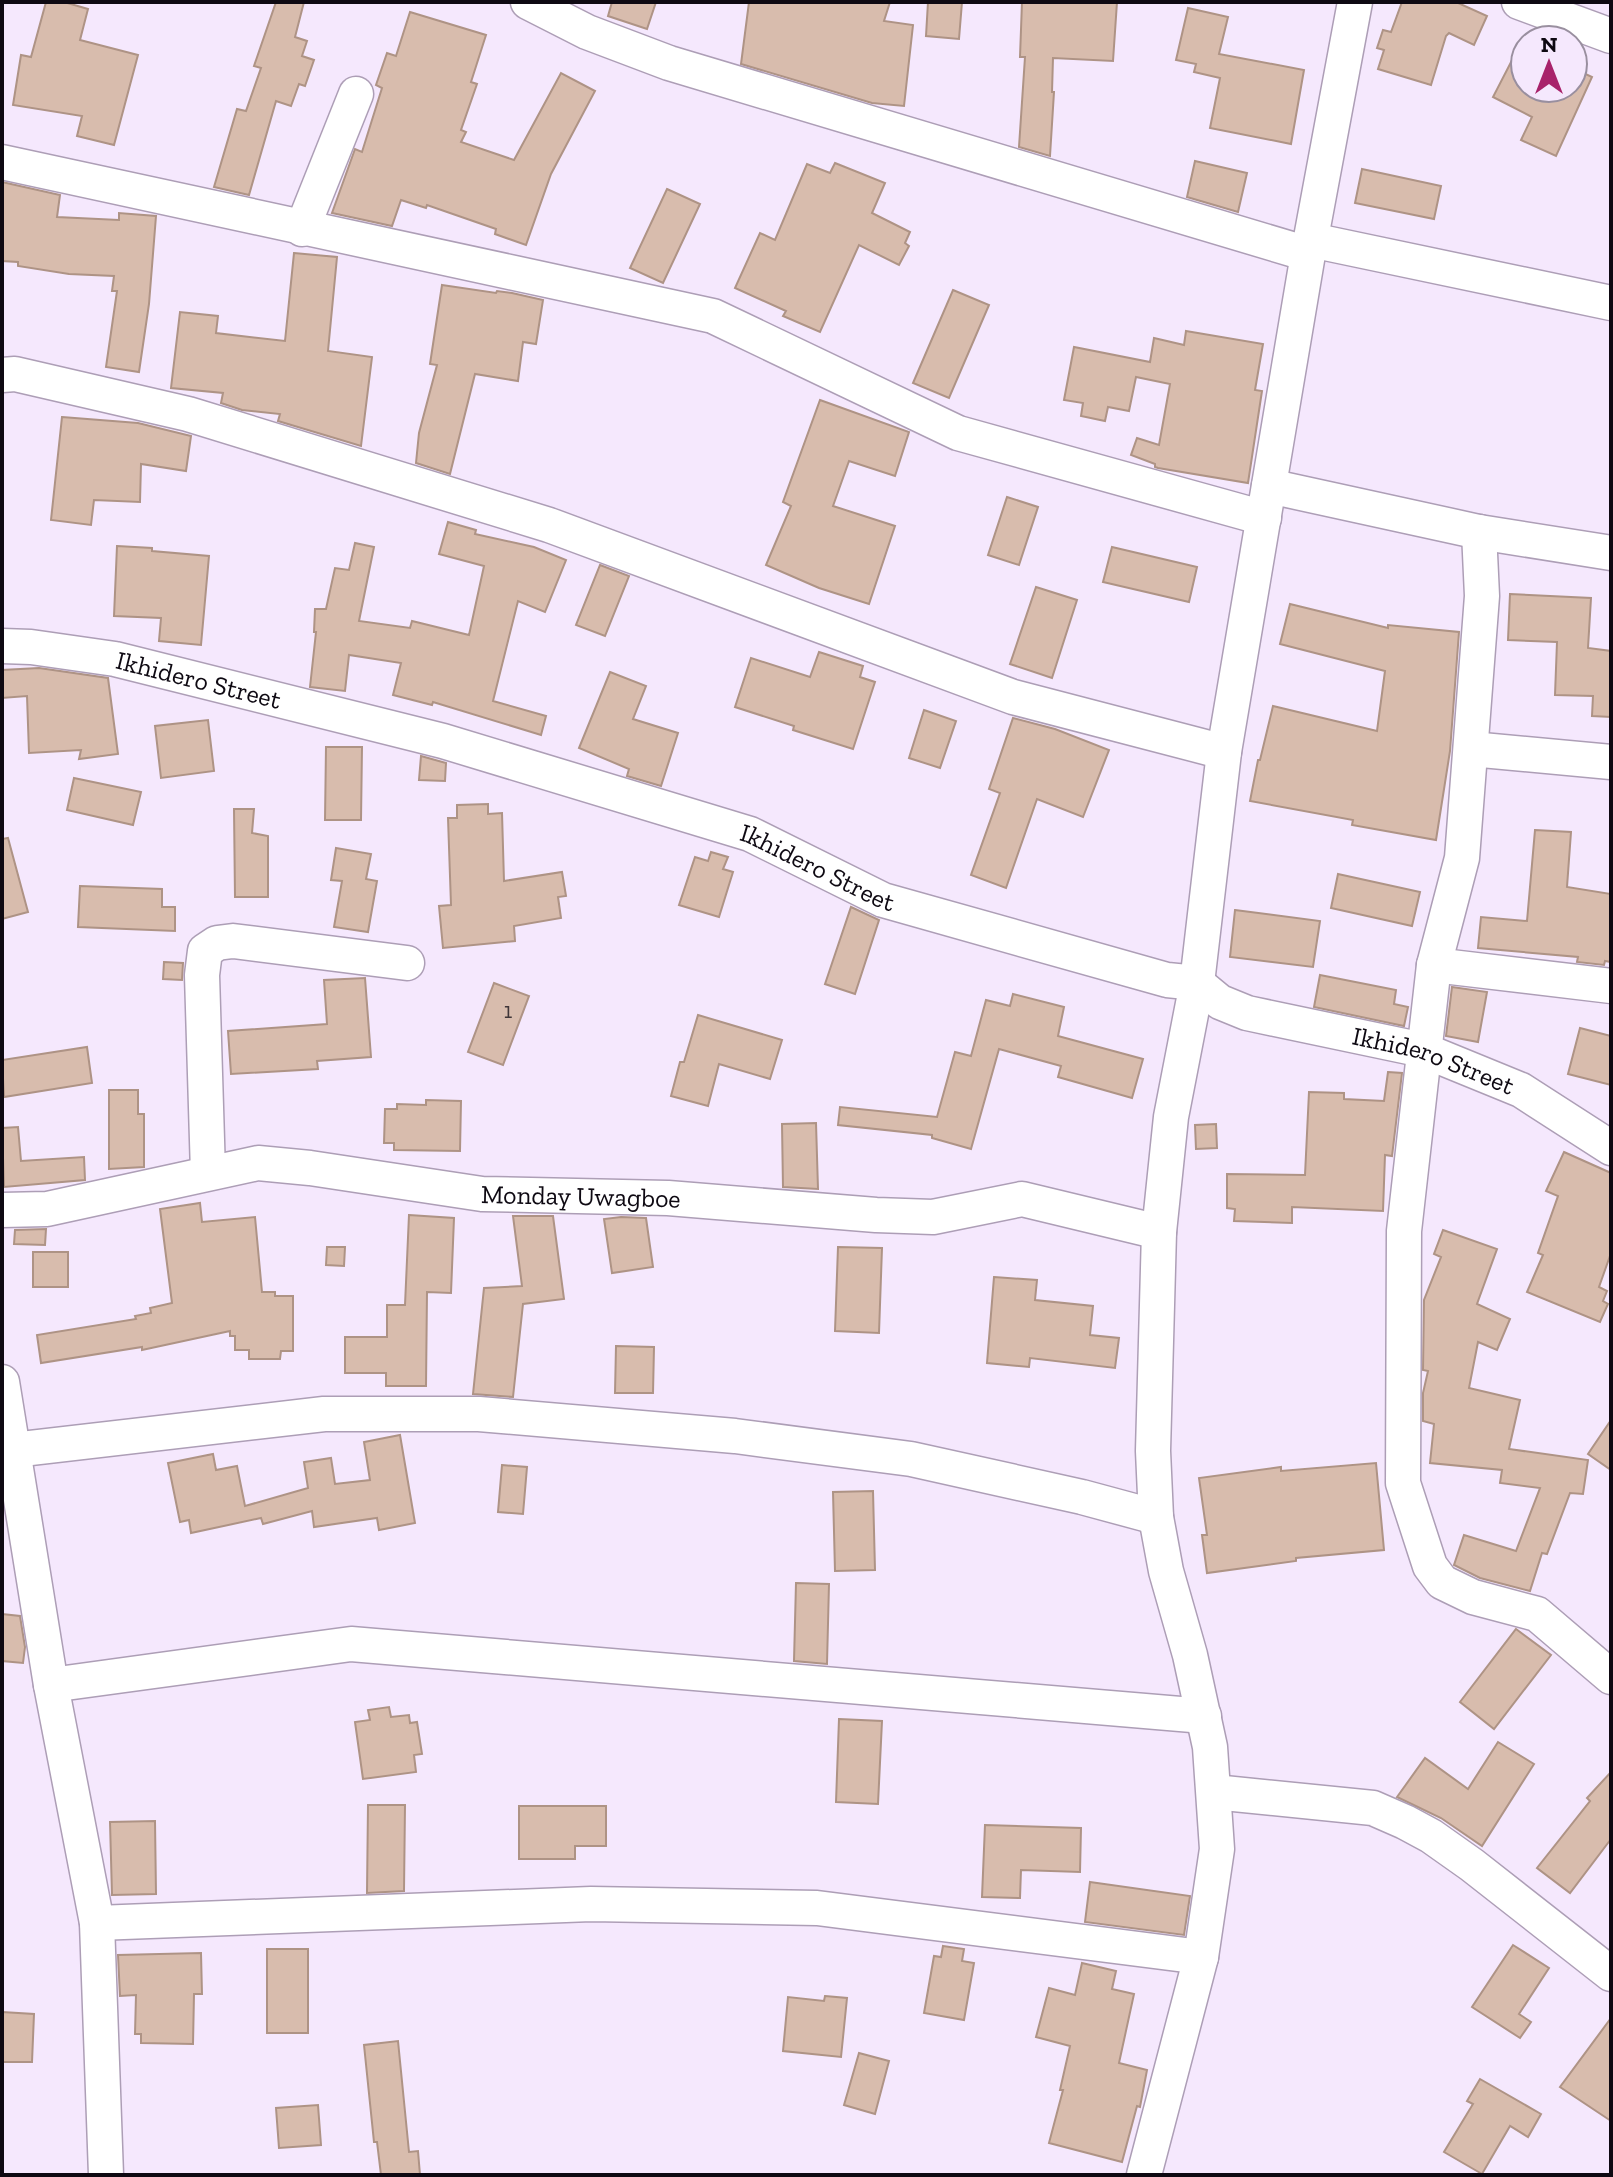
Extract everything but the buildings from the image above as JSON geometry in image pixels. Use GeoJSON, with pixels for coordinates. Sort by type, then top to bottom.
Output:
{"type":"FeatureCollection","features":[{"type":"Feature","properties":{"kind":"street"},"geometry":{"type":"LineString","coordinates":[[528,2],[587,32],[669,63],[1310,247],[1611,303]]}},
{"type":"Feature","properties":{"kind":"street"},"geometry":{"type":"LineString","coordinates":[[1144,2175],[1201,1957],[1217,1849],[1210,1747],[1190,1655],[1166,1571],[1156,1517],[1153,1451],[1159,1232],[1171,1117],[1197,983],[1224,752],[1355,2]]}},
{"type":"Feature","properties":{"kind":"street"},"geometry":{"type":"LineString","coordinates":[[1519,2],[1611,36]]}},
{"type":"Feature","properties":{"kind":"street"},"geometry":{"type":"LineString","coordinates":[[302,229],[356,94]]}},
{"type":"Feature","properties":{"kind":"street"},"geometry":{"type":"LineString","coordinates":[[2,162],[713,316],[958,433],[1266,502],[1611,553]]}},
{"type":"Feature","properties":{"kind":"street"},"geometry":{"type":"LineString","coordinates":[[2,375],[15,374],[188,414],[549,525],[1013,697],[1224,752]]}},
{"type":"Feature","properties":{"kind":"street"},"geometry":{"type":"LineString","coordinates":[[1479,532],[1482,596],[1462,858],[1434,965],[1404,1231],[1403,1483],[1430,1566],[1442,1582],[1473,1597],[1537,1614],[1611,1677]]}},
{"type":"Feature","properties":{"kind":"street","name":"Ikhidero Street"},"geometry":{"type":"LineString","coordinates":[[2,646],[115,659],[443,741],[750,834],[883,900],[1167,980],[1197,983],[1220,1002],[1247,1013],[1423,1050],[1521,1090],[1611,1148]]}},
{"type":"Feature","properties":{"kind":"street"},"geometry":{"type":"LineString","coordinates":[[1471,749],[1611,762]]}},
{"type":"Feature","properties":{"kind":"street"},"geometry":{"type":"LineString","coordinates":[[208,1173],[202,975],[205,951],[217,943],[233,941],[407,963]]}},
{"type":"Feature","properties":{"kind":"street"},"geometry":{"type":"LineString","coordinates":[[1434,965],[1611,986]]}},
{"type":"Feature","properties":{"kind":"street","name":"Monday Uwagboe"},"geometry":{"type":"LineString","coordinates":[[2,1210],[47,1209],[258,1163],[482,1194],[668,1198],[933,1217],[1022,1199],[1159,1232]]}},
{"type":"Feature","properties":{"kind":"street"},"geometry":{"type":"LineString","coordinates":[[2,1382],[13,1450],[12,1499],[97,1923],[106,2175]]}},
{"type":"Feature","properties":{"kind":"street"},"geometry":{"type":"LineString","coordinates":[[13,1450],[324,1414],[479,1414],[735,1436],[911,1459],[1082,1497],[1156,1517]]}},
{"type":"Feature","properties":{"kind":"street"},"geometry":{"type":"LineString","coordinates":[[51,1685],[351,1644],[1204,1716]]}},
{"type":"Feature","properties":{"kind":"street"},"geometry":{"type":"LineString","coordinates":[[1214,1792],[1373,1808],[1405,1822],[1472,1865],[1611,1974]]}},
{"type":"Feature","properties":{"kind":"street"},"geometry":{"type":"LineString","coordinates":[[97,1923],[591,1904],[817,1908],[1201,1957]]}}]}
